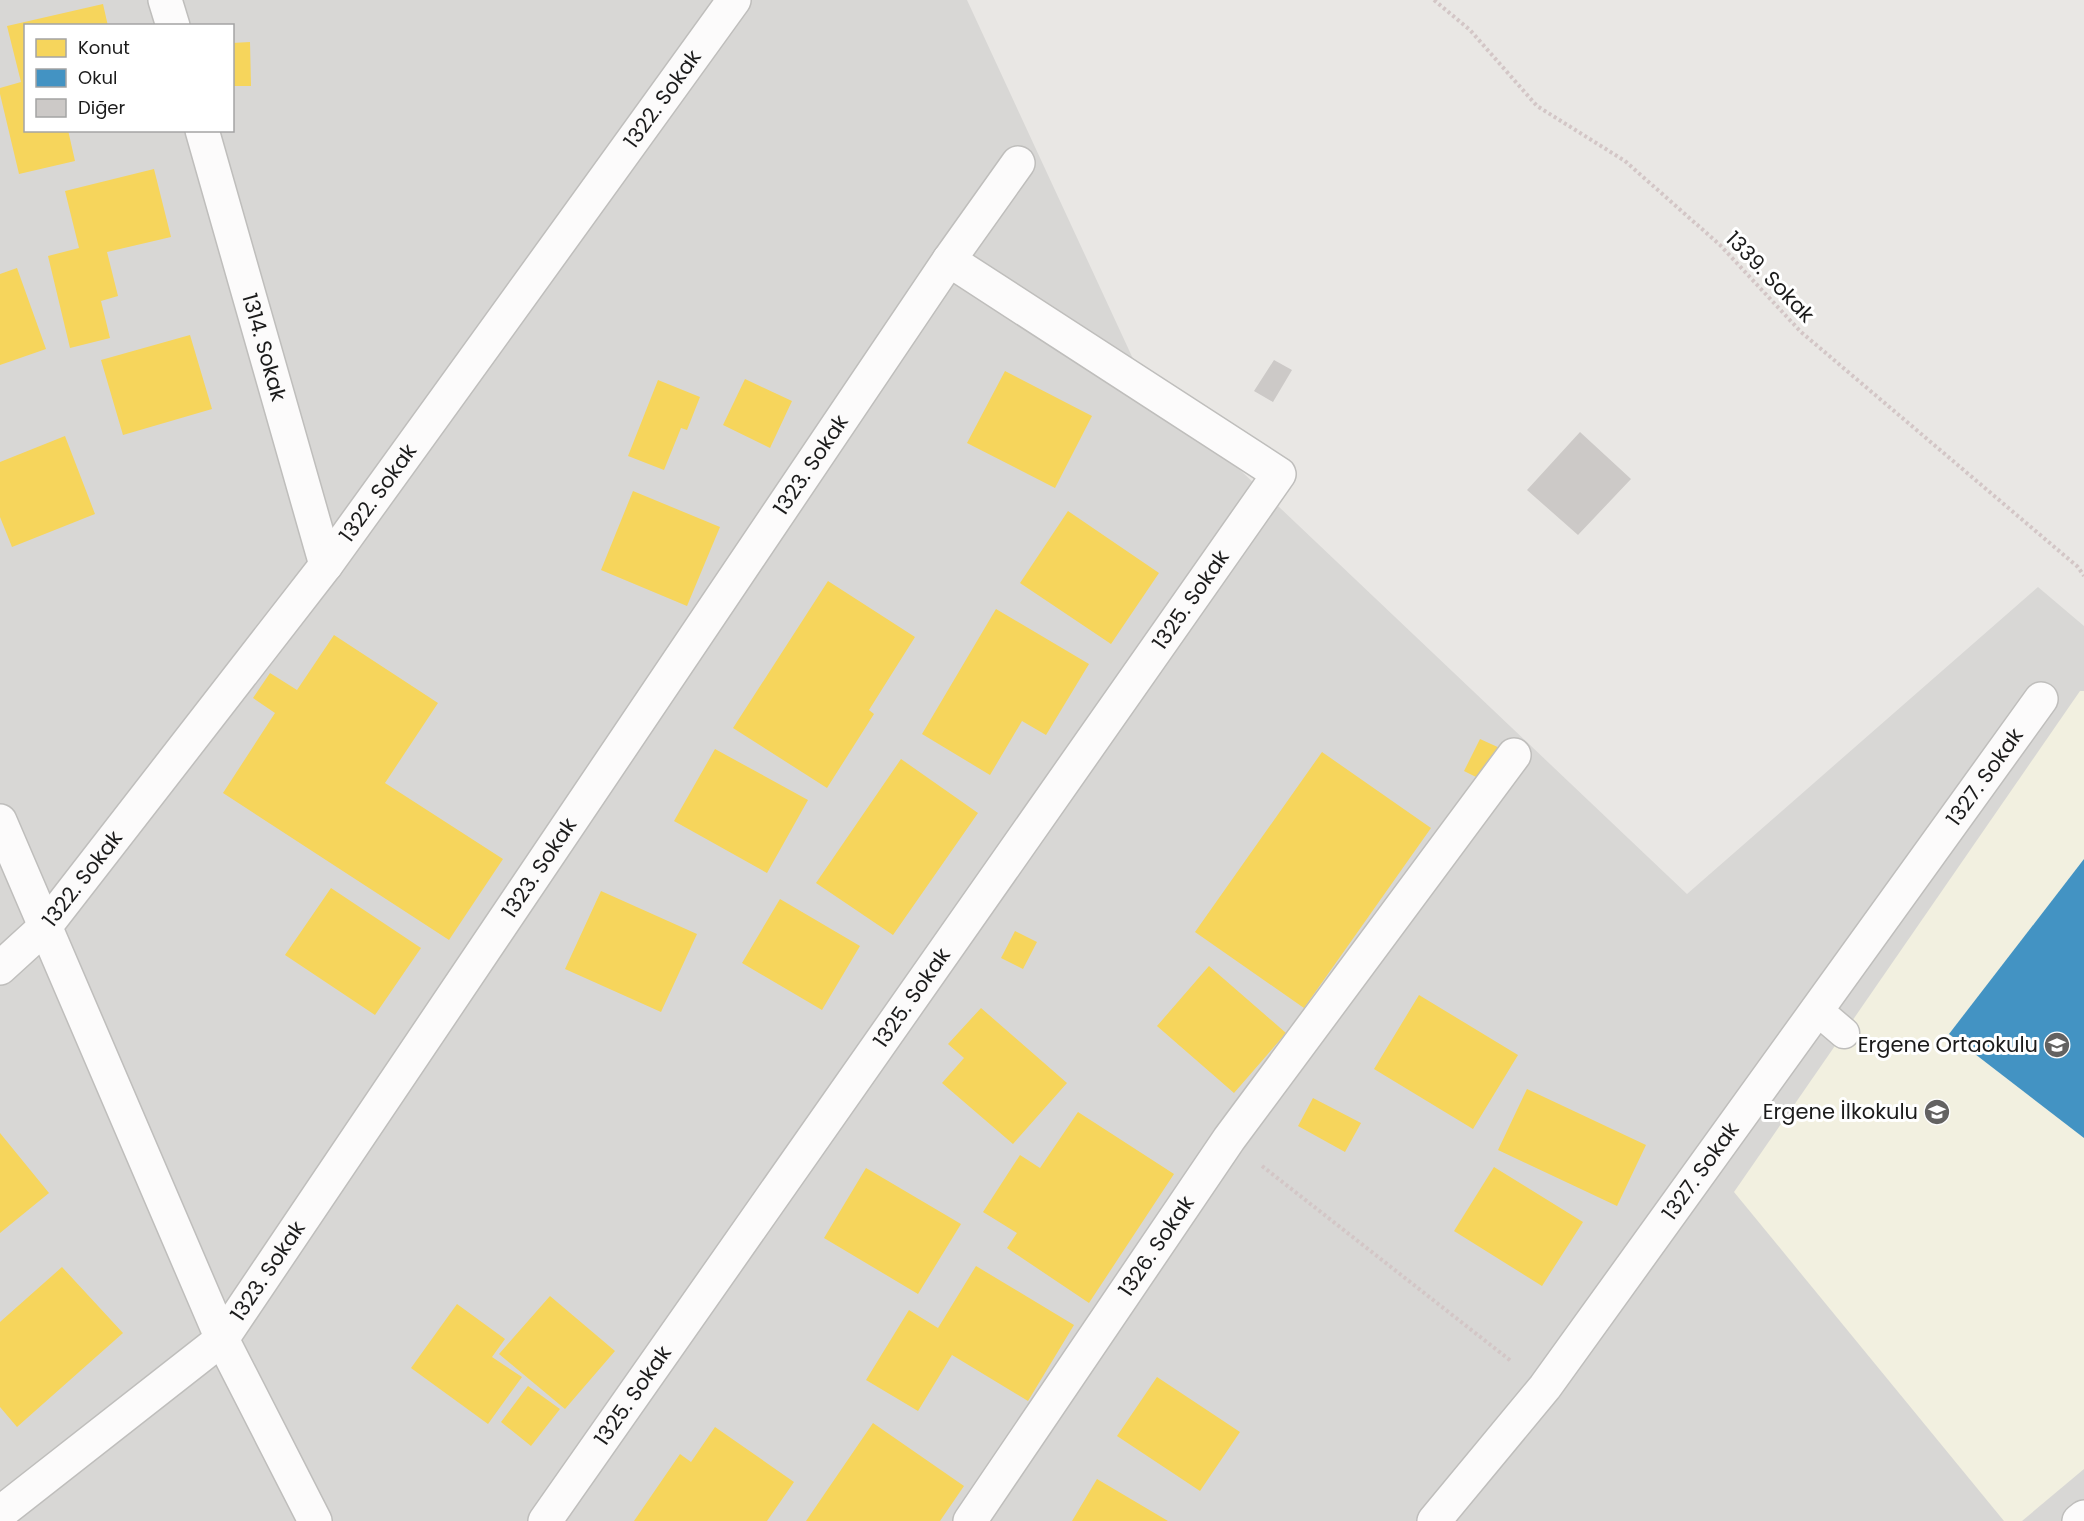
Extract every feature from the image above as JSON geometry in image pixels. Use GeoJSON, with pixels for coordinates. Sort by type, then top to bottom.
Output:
{"type":"FeatureCollection","features":[{"type":"Feature","properties":{"kind":"street"},"geometry":{"type":"LineString","coordinates":[[165,0],[171,24]]}},
{"type":"Feature","properties":{"kind":"street","name":"1322. Sokak"},"geometry":{"type":"LineString","coordinates":[[0,968],[45,927],[326,565],[734,0]]}},
{"type":"Feature","properties":{"kind":"street","name":"1314. Sokak"},"geometry":{"type":"LineString","coordinates":[[203,132],[326,565]]}},
{"type":"Feature","properties":{"kind":"street","name":"1323. Sokak"},"geometry":{"type":"LineString","coordinates":[[0,1513],[222,1339],[949,260],[1018,163]]}},
{"type":"Feature","properties":{"kind":"street","name":"1325. Sokak"},"geometry":{"type":"LineString","coordinates":[[545,1521],[1280,474],[949,260]]}},
{"type":"Feature","properties":{"kind":"street","name":"1327. Sokak"},"geometry":{"type":"LineString","coordinates":[[1434,1521],[1545,1388],[2041,699]]}},
{"type":"Feature","properties":{"kind":"street","name":"1326. Sokak"},"geometry":{"type":"LineString","coordinates":[[970,1521],[1228,1139],[1514,755]]}},
{"type":"Feature","properties":{"kind":"street"},"geometry":{"type":"LineString","coordinates":[[0,821],[222,1339],[315,1521]]}},
{"type":"Feature","properties":{"kind":"street"},"geometry":{"type":"LineString","coordinates":[[2079,1521],[2084,1517]]}},
{"type":"Feature","properties":{"kind":"lane"},"geometry":{"type":"LineString","coordinates":[[1817,1010],[1844,1033]]}},
{"type":"Feature","properties":{"kind":"path","name":"1339. Sokak"},"geometry":{"type":"LineString","coordinates":[[1434,0],[1470,30],[1537,106],[1626,161],[1720,245],[1801,332],[2078,567],[2084,576]]}},
{"type":"Feature","properties":{"kind":"path"},"geometry":{"type":"LineString","coordinates":[[1228,1139],[1545,1388]]}},
{"type":"Feature","properties":{"kind":"shaded area"},"geometry":{"type":"Polygon","coordinates":[[[0,0],[967,0],[1141,376],[1687,894],[2038,587],[2084,626],[2084,1521],[0,1521],[0,0]]]}},
{"type":"Feature","properties":{"kind":"shaded area","name":"Ergene İlkokulu"},"geometry":{"type":"Polygon","coordinates":[[[2080,691],[2084,691],[2084,1469],[2022,1521],[2004,1521],[1734,1192],[2080,691]]]}},
{"type":"Feature","properties":{"kind":"building: Konut"},"geometry":{"type":"Polygon","coordinates":[[[103,4],[108,24],[24,24],[24,132],[68,132],[75,161],[19,174],[0,94],[0,88],[21,82],[7,26],[103,4]]]}},
{"type":"Feature","properties":{"kind":"building: Konut"},"geometry":{"type":"Polygon","coordinates":[[[250,42],[251,86],[234,86],[234,43],[250,42]]]}},
{"type":"Feature","properties":{"kind":"building: Konut"},"geometry":{"type":"Polygon","coordinates":[[[154,169],[171,237],[107,252],[118,296],[101,301],[110,338],[70,348],[48,256],[79,248],[65,191],[154,169]]]}},
{"type":"Feature","properties":{"kind":"building: Konut"},"geometry":{"type":"Polygon","coordinates":[[[17,268],[46,349],[0,365],[0,274],[17,268]]]}},
{"type":"Feature","properties":{"kind":"building: Konut"},"geometry":{"type":"Polygon","coordinates":[[[190,335],[212,409],[123,435],[101,360],[190,335]]]}},
{"type":"Feature","properties":{"kind":"building: Konut"},"geometry":{"type":"Polygon","coordinates":[[[1005,371],[1092,416],[1055,488],[967,443],[1005,371]]]}},
{"type":"Feature","properties":{"kind":"building: Konut"},"geometry":{"type":"Polygon","coordinates":[[[745,379],[792,401],[770,448],[723,425],[745,379]]]}},
{"type":"Feature","properties":{"kind":"building: Konut"},"geometry":{"type":"Polygon","coordinates":[[[658,380],[700,397],[687,430],[681,428],[664,470],[628,456],[658,380]]]}},
{"type":"Feature","properties":{"kind":"building: Konut"},"geometry":{"type":"Polygon","coordinates":[[[65,436],[95,514],[12,547],[0,517],[0,462],[65,436]]]}},
{"type":"Feature","properties":{"kind":"building: Konut"},"geometry":{"type":"Polygon","coordinates":[[[633,491],[720,527],[687,606],[601,570],[633,491]]]}},
{"type":"Feature","properties":{"kind":"building: Konut"},"geometry":{"type":"Polygon","coordinates":[[[1068,511],[1159,573],[1111,644],[1020,583],[1068,511]]]}},
{"type":"Feature","properties":{"kind":"building: Konut"},"geometry":{"type":"Polygon","coordinates":[[[828,581],[915,637],[869,710],[874,714],[827,788],[733,728],[828,581]]]}},
{"type":"Feature","properties":{"kind":"building: Konut"},"geometry":{"type":"Polygon","coordinates":[[[996,609],[1089,664],[1046,735],[1022,721],[990,775],[922,734],[996,609]]]}},
{"type":"Feature","properties":{"kind":"building: Konut"},"geometry":{"type":"Polygon","coordinates":[[[334,635],[438,703],[385,783],[503,859],[449,940],[223,793],[275,713],[253,698],[270,673],[297,690],[334,635]]]}},
{"type":"Feature","properties":{"kind":"building: Konut"},"geometry":{"type":"Polygon","coordinates":[[[1480,739],[1502,749],[1486,782],[1464,771],[1480,739]]]}},
{"type":"Feature","properties":{"kind":"building: Konut"},"geometry":{"type":"Polygon","coordinates":[[[715,749],[808,800],[767,873],[674,821],[715,749]]]}},
{"type":"Feature","properties":{"kind":"building: Konut"},"geometry":{"type":"Polygon","coordinates":[[[1322,752],[1431,828],[1304,1008],[1195,932],[1322,752]]]}},
{"type":"Feature","properties":{"kind":"building: Konut"},"geometry":{"type":"Polygon","coordinates":[[[901,759],[978,813],[893,935],[816,883],[901,759]]]}},
{"type":"Feature","properties":{"kind":"building: Konut"},"geometry":{"type":"Polygon","coordinates":[[[331,888],[421,948],[375,1015],[285,955],[331,888]]]}},
{"type":"Feature","properties":{"kind":"building: Konut"},"geometry":{"type":"Polygon","coordinates":[[[601,891],[697,934],[661,1012],[565,969],[601,891]]]}},
{"type":"Feature","properties":{"kind":"building: Konut"},"geometry":{"type":"Polygon","coordinates":[[[780,899],[860,946],[822,1010],[742,963],[780,899]]]}},
{"type":"Feature","properties":{"kind":"building: Konut"},"geometry":{"type":"Polygon","coordinates":[[[1015,931],[1037,942],[1023,969],[1001,958],[1015,931]]]}},
{"type":"Feature","properties":{"kind":"building: Konut"},"geometry":{"type":"Polygon","coordinates":[[[1209,966],[1286,1033],[1234,1093],[1157,1026],[1209,966]]]}},
{"type":"Feature","properties":{"kind":"building: Konut"},"geometry":{"type":"Polygon","coordinates":[[[1419,995],[1518,1055],[1473,1129],[1374,1069],[1419,995]]]}},
{"type":"Feature","properties":{"kind":"building: Konut"},"geometry":{"type":"Polygon","coordinates":[[[981,1008],[1067,1083],[1013,1144],[942,1083],[964,1058],[948,1044],[981,1008]]]}},
{"type":"Feature","properties":{"kind":"building: Konut"},"geometry":{"type":"Polygon","coordinates":[[[1527,1089],[1646,1145],[1617,1206],[1498,1150],[1527,1089]]]}},
{"type":"Feature","properties":{"kind":"building: Konut"},"geometry":{"type":"Polygon","coordinates":[[[1313,1098],[1361,1123],[1345,1152],[1298,1126],[1313,1098]]]}},
{"type":"Feature","properties":{"kind":"building: Konut"},"geometry":{"type":"Polygon","coordinates":[[[1078,1112],[1174,1174],[1089,1303],[1007,1248],[1017,1233],[983,1212],[1020,1155],[1040,1168],[1078,1112]]]}},
{"type":"Feature","properties":{"kind":"building: Konut"},"geometry":{"type":"Polygon","coordinates":[[[0,1133],[49,1193],[0,1233],[0,1133]]]}},
{"type":"Feature","properties":{"kind":"building: Konut"},"geometry":{"type":"Polygon","coordinates":[[[1494,1167],[1583,1222],[1542,1286],[1454,1231],[1494,1167]]]}},
{"type":"Feature","properties":{"kind":"building: Konut"},"geometry":{"type":"Polygon","coordinates":[[[866,1168],[961,1224],[918,1294],[824,1238],[866,1168]]]}},
{"type":"Feature","properties":{"kind":"building: Konut"},"geometry":{"type":"Polygon","coordinates":[[[976,1266],[1074,1325],[1028,1401],[952,1355],[918,1411],[866,1380],[909,1310],[938,1328],[976,1266]]]}},
{"type":"Feature","properties":{"kind":"building: Konut"},"geometry":{"type":"Polygon","coordinates":[[[62,1267],[123,1333],[17,1427],[0,1407],[0,1322],[62,1267]]]}},
{"type":"Feature","properties":{"kind":"building: Konut"},"geometry":{"type":"Polygon","coordinates":[[[550,1296],[615,1351],[565,1409],[499,1354],[550,1296]]]}},
{"type":"Feature","properties":{"kind":"building: Konut"},"geometry":{"type":"Polygon","coordinates":[[[457,1304],[505,1339],[492,1357],[522,1377],[488,1424],[411,1368],[457,1304]]]}},
{"type":"Feature","properties":{"kind":"building: Konut"},"geometry":{"type":"Polygon","coordinates":[[[1157,1377],[1240,1432],[1200,1491],[1117,1436],[1157,1377]]]}},
{"type":"Feature","properties":{"kind":"building: Konut"},"geometry":{"type":"Polygon","coordinates":[[[528,1386],[560,1409],[531,1446],[501,1422],[528,1386]]]}},
{"type":"Feature","properties":{"kind":"building: Konut"},"geometry":{"type":"Polygon","coordinates":[[[873,1423],[964,1486],[940,1521],[806,1521],[873,1423]]]}},
{"type":"Feature","properties":{"kind":"building: Konut"},"geometry":{"type":"Polygon","coordinates":[[[715,1427],[794,1482],[767,1521],[634,1521],[680,1454],[691,1462],[715,1427]]]}},
{"type":"Feature","properties":{"kind":"building: Konut"},"geometry":{"type":"Polygon","coordinates":[[[1097,1479],[1168,1521],[1072,1521],[1097,1479]]]}},
{"type":"Feature","properties":{"kind":"building: Okul"},"geometry":{"type":"Polygon","coordinates":[[[2084,859],[2084,1138],[1949,1034],[2084,859]]]}},
{"type":"Feature","properties":{"kind":"building: Diğer"},"geometry":{"type":"Polygon","coordinates":[[[1274,360],[1292,370],[1273,402],[1254,391],[1274,360]]]}},
{"type":"Feature","properties":{"kind":"building: Diğer"},"geometry":{"type":"Polygon","coordinates":[[[1580,432],[1631,479],[1578,535],[1527,490],[1580,432]]]}},
{"type":"Feature","properties":{"kind":"place","name":"Ergene Ortaokulu"},"geometry":{"type":"Point","coordinates":[2057,1045]}},
{"type":"Feature","properties":{"kind":"place","name":"Ergene İlkokulu"},"geometry":{"type":"Point","coordinates":[1937,1112]}}]}
